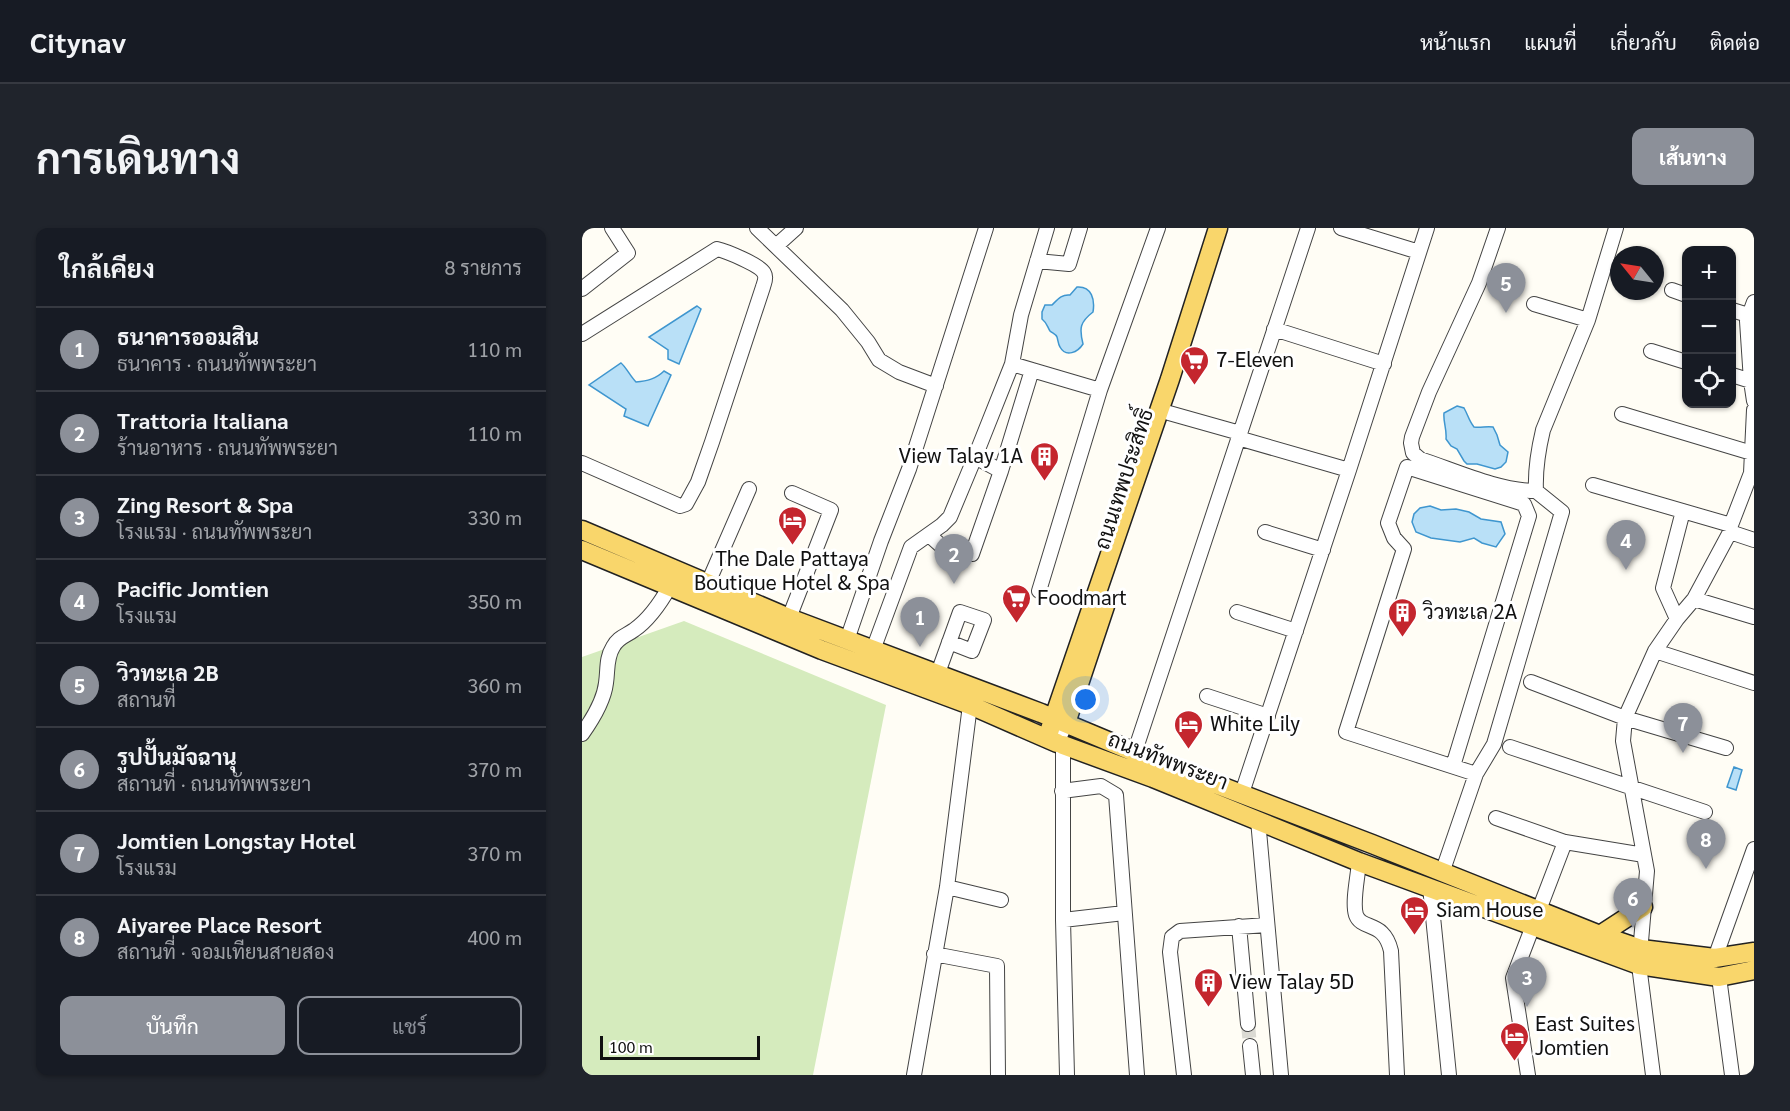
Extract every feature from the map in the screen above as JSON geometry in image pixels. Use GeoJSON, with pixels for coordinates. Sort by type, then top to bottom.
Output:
{"type":"FeatureCollection","features":[{"type":"Feature","properties":{"kind":"main road","name":"ถนนเทพประสิทธิ์"},"geometry":{"type":"LineString","coordinates":[[1056,742],[1060,721],[1218,228]]}},
{"type":"Feature","properties":{"kind":"main road","name":"ถนนเทพประสิทธิ์"},"geometry":{"type":"LineString","coordinates":[[1060,721],[1169,413],[1229,228]]}},
{"type":"Feature","properties":{"kind":"main road","name":"ถนนทัพพระยา"},"geometry":{"type":"LineString","coordinates":[[582,530],[789,618],[938,673],[1242,793],[1442,873],[1534,918],[1640,957]]}},
{"type":"Feature","properties":{"kind":"main road","name":"ถนนทัพพระยา"},"geometry":{"type":"LineString","coordinates":[[582,549],[822,650],[970,705],[1056,742],[1258,819],[1359,862],[1430,887],[1599,935],[1640,957]]}},
{"type":"Feature","properties":{"kind":"main road"},"geometry":{"type":"LineString","coordinates":[[1599,935],[1643,907]]}},
{"type":"Feature","properties":{"kind":"main road"},"geometry":{"type":"LineString","coordinates":[[1640,957],[1715,958],[1754,952]]}},
{"type":"Feature","properties":{"kind":"main road"},"geometry":{"type":"LineString","coordinates":[[1640,957],[1719,977],[1754,970]]}},
{"type":"Feature","properties":{"kind":"street"},"geometry":{"type":"LineString","coordinates":[[582,289],[628,253],[612,228]]}},
{"type":"Feature","properties":{"kind":"street"},"geometry":{"type":"LineString","coordinates":[[757,228],[842,310],[868,342],[879,360],[899,372],[936,386]]}},
{"type":"Feature","properties":{"kind":"street"},"geometry":{"type":"LineString","coordinates":[[776,246],[796,228]]}},
{"type":"Feature","properties":{"kind":"street"},"geometry":{"type":"LineString","coordinates":[[847,640],[909,469],[986,228]]}},
{"type":"Feature","properties":{"kind":"street"},"geometry":{"type":"LineString","coordinates":[[873,650],[911,547],[950,517],[975,458],[1011,364],[1021,315],[1047,228]]}},
{"type":"Feature","properties":{"kind":"street"},"geometry":{"type":"LineString","coordinates":[[1037,261],[1069,264],[1080,228]]}},
{"type":"Feature","properties":{"kind":"street"},"geometry":{"type":"LineString","coordinates":[[1038,591],[1100,390],[1158,228]]}},
{"type":"Feature","properties":{"kind":"street"},"geometry":{"type":"LineString","coordinates":[[1135,751],[1308,228]]}},
{"type":"Feature","properties":{"kind":"street"},"geometry":{"type":"LineString","coordinates":[[1341,228],[1419,252]]}},
{"type":"Feature","properties":{"kind":"street"},"geometry":{"type":"LineString","coordinates":[[1242,793],[1427,228]]}},
{"type":"Feature","properties":{"kind":"street"},"geometry":{"type":"LineString","coordinates":[[1442,873],[1476,774],[1494,744],[1562,512],[1536,491],[1506,488],[1420,459],[1412,449],[1412,437],[1418,420],[1479,283],[1498,228]]}},
{"type":"Feature","properties":{"kind":"street"},"geometry":{"type":"LineString","coordinates":[[1536,491],[1537,460],[1543,430],[1588,320],[1616,228]]}},
{"type":"Feature","properties":{"kind":"street"},"geometry":{"type":"LineString","coordinates":[[582,334],[717,249],[730,253],[758,268],[764,274],[765,281],[716,431],[698,482],[686,504],[680,506],[582,463]]}},
{"type":"Feature","properties":{"kind":"street"},"geometry":{"type":"LineString","coordinates":[[1672,290],[1682,294]]}},
{"type":"Feature","properties":{"kind":"street"},"geometry":{"type":"LineString","coordinates":[[1754,302],[1750,320],[1751,381],[1754,401]]}},
{"type":"Feature","properties":{"kind":"street"},"geometry":{"type":"LineString","coordinates":[[1534,304],[1588,320]]}},
{"type":"Feature","properties":{"kind":"street"},"geometry":{"type":"LineString","coordinates":[[1736,313],[1750,320]]}},
{"type":"Feature","properties":{"kind":"street"},"geometry":{"type":"LineString","coordinates":[[1274,329],[1384,364]]}},
{"type":"Feature","properties":{"kind":"street"},"geometry":{"type":"LineString","coordinates":[[1651,351],[1682,361]]}},
{"type":"Feature","properties":{"kind":"street"},"geometry":{"type":"LineString","coordinates":[[1011,364],[1100,390]]}},
{"type":"Feature","properties":{"kind":"street"},"geometry":{"type":"LineString","coordinates":[[929,535],[946,551],[972,554],[1001,471],[1032,370]]}},
{"type":"Feature","properties":{"kind":"street"},"geometry":{"type":"LineString","coordinates":[[1736,376],[1751,381]]}},
{"type":"Feature","properties":{"kind":"street"},"geometry":{"type":"LineString","coordinates":[[1653,1075],[1640,957],[1647,871],[1623,741],[1625,718],[1655,651],[1694,599],[1731,529],[1752,474],[1754,410]]}},
{"type":"Feature","properties":{"kind":"street"},"geometry":{"type":"LineString","coordinates":[[1169,413],[1349,470]]}},
{"type":"Feature","properties":{"kind":"street"},"geometry":{"type":"LineString","coordinates":[[1622,414],[1752,453]]}},
{"type":"Feature","properties":{"kind":"street"},"geometry":{"type":"LineString","coordinates":[[975,458],[1001,471]]}},
{"type":"Feature","properties":{"kind":"street"},"geometry":{"type":"LineString","coordinates":[[1453,766],[1529,516],[1524,504],[1407,467],[1388,523],[1394,538],[1404,549],[1346,732],[1476,774]]}},
{"type":"Feature","properties":{"kind":"street"},"geometry":{"type":"LineString","coordinates":[[1593,485],[1683,511],[1754,540]]}},
{"type":"Feature","properties":{"kind":"street"},"geometry":{"type":"LineString","coordinates":[[708,583],[749,489]]}},
{"type":"Feature","properties":{"kind":"street"},"geometry":{"type":"LineString","coordinates":[[789,618],[831,510],[792,493]]}},
{"type":"Feature","properties":{"kind":"street"},"geometry":{"type":"LineString","coordinates":[[1677,619],[1663,588],[1683,511]]}},
{"type":"Feature","properties":{"kind":"street"},"geometry":{"type":"LineString","coordinates":[[1265,532],[1323,550]]}},
{"type":"Feature","properties":{"kind":"street"},"geometry":{"type":"LineString","coordinates":[[582,734],[603,696],[608,658],[613,647],[619,638],[634,630],[652,613],[670,586]]}},
{"type":"Feature","properties":{"kind":"street"},"geometry":{"type":"LineString","coordinates":[[1694,599],[1754,617]]}},
{"type":"Feature","properties":{"kind":"street"},"geometry":{"type":"LineString","coordinates":[[1238,612],[1296,631]]}},
{"type":"Feature","properties":{"kind":"street"},"geometry":{"type":"LineString","coordinates":[[938,673],[949,642]]}},
{"type":"Feature","properties":{"kind":"street"},"geometry":{"type":"LineString","coordinates":[[1655,651],[1754,683]]}},
{"type":"Feature","properties":{"kind":"street"},"geometry":{"type":"LineString","coordinates":[[1531,682],[1625,718],[1726,748]]}},
{"type":"Feature","properties":{"kind":"street"},"geometry":{"type":"LineString","coordinates":[[1207,696],[1268,716]]}},
{"type":"Feature","properties":{"kind":"street"},"geometry":{"type":"LineString","coordinates":[[914,1075],[946,887],[970,705]]}},
{"type":"Feature","properties":{"kind":"street"},"geometry":{"type":"LineString","coordinates":[[1056,742],[1062,791],[1067,1075]]}},
{"type":"Feature","properties":{"kind":"street"},"geometry":{"type":"LineString","coordinates":[[1510,747],[1705,812]]}},
{"type":"Feature","properties":{"kind":"street"},"geometry":{"type":"LineString","coordinates":[[1062,791],[1101,786],[1116,795],[1137,1075]]}},
{"type":"Feature","properties":{"kind":"street"},"geometry":{"type":"LineString","coordinates":[[1496,818],[1564,842],[1644,855]]}},
{"type":"Feature","properties":{"kind":"street"},"geometry":{"type":"LineString","coordinates":[[1258,819],[1281,1075]]}},
{"type":"Feature","properties":{"kind":"street"},"geometry":{"type":"LineString","coordinates":[[1528,1075],[1513,978],[1564,842]]}},
{"type":"Feature","properties":{"kind":"street"},"geometry":{"type":"LineString","coordinates":[[1715,958],[1754,849]]}},
{"type":"Feature","properties":{"kind":"street"},"geometry":{"type":"LineString","coordinates":[[1359,862],[1356,916],[1360,921],[1384,933],[1391,951],[1397,1075]]}},
{"type":"Feature","properties":{"kind":"street"},"geometry":{"type":"LineString","coordinates":[[946,887],[1001,900]]}},
{"type":"Feature","properties":{"kind":"street"},"geometry":{"type":"LineString","coordinates":[[1430,887],[1449,1075]]}},
{"type":"Feature","properties":{"kind":"street"},"geometry":{"type":"LineString","coordinates":[[1063,920],[1124,913]]}},
{"type":"Feature","properties":{"kind":"street"},"geometry":{"type":"LineString","coordinates":[[1184,1075],[1170,952],[1172,937],[1180,931],[1267,925]]}},
{"type":"Feature","properties":{"kind":"street"},"geometry":{"type":"LineString","coordinates":[[1239,926],[1248,1024]]}},
{"type":"Feature","properties":{"kind":"street"},"geometry":{"type":"LineString","coordinates":[[934,954],[997,966],[998,1075]]}},
{"type":"Feature","properties":{"kind":"street"},"geometry":{"type":"LineString","coordinates":[[1719,977],[1732,1075]]}},
{"type":"Feature","properties":{"kind":"street"},"geometry":{"type":"LineString","coordinates":[[1250,1046],[1252,1075]]}},
{"type":"Feature","properties":{"kind":"green space"},"geometry":{"type":"Polygon","coordinates":[[[684,621],[886,705],[813,1075],[582,1075],[582,657],[684,621]]]}},
{"type":"Feature","properties":{"kind":"water"},"geometry":{"type":"Polygon","coordinates":[[[1077,287],[1089,291],[1093,312],[1085,319],[1082,326],[1083,344],[1069,353],[1060,347],[1056,336],[1042,319],[1042,312],[1045,305],[1052,305],[1062,296],[1070,295],[1077,287]]]}},
{"type":"Feature","properties":{"kind":"water"},"geometry":{"type":"Polygon","coordinates":[[[697,306],[701,309],[679,364],[668,359],[668,350],[649,337],[697,306]]]}},
{"type":"Feature","properties":{"kind":"water"},"geometry":{"type":"Polygon","coordinates":[[[621,363],[636,382],[651,379],[664,371],[671,375],[648,426],[624,416],[626,409],[589,385],[621,363]]]}},
{"type":"Feature","properties":{"kind":"water"},"geometry":{"type":"Polygon","coordinates":[[[1457,406],[1464,408],[1474,427],[1493,427],[1500,445],[1508,452],[1506,462],[1501,467],[1495,469],[1467,464],[1457,449],[1451,446],[1446,439],[1444,413],[1457,406]]]}},
{"type":"Feature","properties":{"kind":"water"},"geometry":{"type":"Polygon","coordinates":[[[1430,506],[1441,510],[1456,509],[1469,512],[1481,519],[1501,522],[1505,534],[1496,547],[1474,538],[1460,542],[1431,538],[1416,532],[1412,522],[1414,514],[1420,508],[1430,506]]]}},
{"type":"Feature","properties":{"kind":"water"},"geometry":{"type":"Polygon","coordinates":[[[1734,767],[1742,770],[1736,790],[1727,787],[1734,767]]]}},
{"type":"Feature","properties":{"kind":"tunnel"},"geometry":{"type":"LineString","coordinates":[[1248,1024],[1250,1046]]}},
{"type":"Feature","properties":{"kind":"place","name":"วิวทะเล 2B"},"geometry":{"type":"Point","coordinates":[1506,313]}},
{"type":"Feature","properties":{"kind":"place","name":"7-Eleven"},"geometry":{"type":"Point","coordinates":[1195,386]}},
{"type":"Feature","properties":{"kind":"place","name":"View Talay 1A"},"geometry":{"type":"Point","coordinates":[1044,482]}},
{"type":"Feature","properties":{"kind":"place","name":"The Dale Pattaya Boutique Hotel & Spa"},"geometry":{"type":"Point","coordinates":[792,546]}},
{"type":"Feature","properties":{"kind":"place","name":"Pacific Jomtien"},"geometry":{"type":"Point","coordinates":[1626,570]}},
{"type":"Feature","properties":{"kind":"place","name":"Trattoria Italiana"},"geometry":{"type":"Point","coordinates":[954,584]}},
{"type":"Feature","properties":{"kind":"place","name":"Foodmart"},"geometry":{"type":"Point","coordinates":[1016,624]}},
{"type":"Feature","properties":{"kind":"place","name":"วิวทะเล 2A"},"geometry":{"type":"Point","coordinates":[1402,638]}},
{"type":"Feature","properties":{"kind":"place","name":"ธนาคารออมสิน"},"geometry":{"type":"Point","coordinates":[920,647]}},
{"type":"Feature","properties":{"kind":"place","name":"White Lily"},"geometry":{"type":"Point","coordinates":[1189,750]}},
{"type":"Feature","properties":{"kind":"place","name":"Jomtien Longstay Hotel"},"geometry":{"type":"Point","coordinates":[1683,753]}},
{"type":"Feature","properties":{"kind":"place","name":"Aiyaree Place Resort"},"geometry":{"type":"Point","coordinates":[1706,869]}},
{"type":"Feature","properties":{"kind":"place","name":"รูปปั้นมัจฉานุ"},"geometry":{"type":"Point","coordinates":[1633,928]}},
{"type":"Feature","properties":{"kind":"place","name":"Siam House"},"geometry":{"type":"Point","coordinates":[1415,936]}},
{"type":"Feature","properties":{"kind":"place","name":"Zing Resort & Spa"},"geometry":{"type":"Point","coordinates":[1527,1007]}},
{"type":"Feature","properties":{"kind":"place","name":"View Talay 5D"},"geometry":{"type":"Point","coordinates":[1208,1008]}},
{"type":"Feature","properties":{"kind":"place","name":"East Suites Jomtien"},"geometry":{"type":"Point","coordinates":[1514,1062]}}]}
